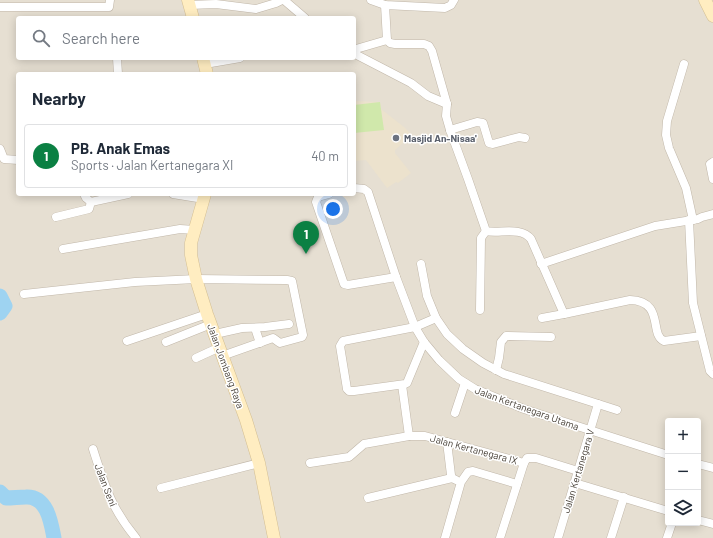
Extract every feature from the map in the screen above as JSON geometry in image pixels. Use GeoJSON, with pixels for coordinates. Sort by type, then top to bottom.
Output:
{"type":"FeatureCollection","features":[{"type":"Feature","properties":{"kind":"main road"},"geometry":{"type":"LineString","coordinates":[[705,0],[713,16]]}},
{"type":"Feature","properties":{"kind":"main road"},"geometry":{"type":"LineString","coordinates":[[189,2],[192,16]]}},
{"type":"Feature","properties":{"kind":"main road","name":"Jalan Jombang Raya"},"geometry":{"type":"LineString","coordinates":[[204,196],[191,242],[191,255],[196,279],[246,420],[259,463],[271,538]]}},
{"type":"Feature","properties":{"kind":"street"},"geometry":{"type":"LineString","coordinates":[[189,2],[256,9],[283,0],[303,16]]}},
{"type":"Feature","properties":{"kind":"street"},"geometry":{"type":"LineString","coordinates":[[371,0],[385,5],[445,8],[451,5],[454,0]]}},
{"type":"Feature","properties":{"kind":"street"},"geometry":{"type":"LineString","coordinates":[[0,7],[32,4],[89,7],[109,4]]}},
{"type":"Feature","properties":{"kind":"street"},"geometry":{"type":"LineString","coordinates":[[385,5],[387,40]]}},
{"type":"Feature","properties":{"kind":"street"},"geometry":{"type":"LineString","coordinates":[[356,49],[387,40]]}},
{"type":"Feature","properties":{"kind":"street"},"geometry":{"type":"LineString","coordinates":[[387,40],[390,43],[395,44],[424,44],[429,46],[432,51],[447,104],[446,116],[450,130],[486,231]]}},
{"type":"Feature","properties":{"kind":"street"},"geometry":{"type":"LineString","coordinates":[[356,55],[411,83],[428,96],[447,104]]}},
{"type":"Feature","properties":{"kind":"street"},"geometry":{"type":"LineString","coordinates":[[117,60],[118,72]]}},
{"type":"Feature","properties":{"kind":"street"},"geometry":{"type":"LineString","coordinates":[[205,65],[230,60]]}},
{"type":"Feature","properties":{"kind":"street"},"geometry":{"type":"LineString","coordinates":[[684,64],[667,120],[666,135],[669,148],[686,188],[691,220],[692,303],[710,371],[713,374]]}},
{"type":"Feature","properties":{"kind":"street"},"geometry":{"type":"LineString","coordinates":[[450,130],[477,122],[484,123],[489,143],[493,144],[519,137],[525,138]]}},
{"type":"Feature","properties":{"kind":"street"},"geometry":{"type":"LineString","coordinates":[[0,149],[4,158],[3,162],[16,160]]}},
{"type":"Feature","properties":{"kind":"street"},"geometry":{"type":"LineString","coordinates":[[713,162],[710,164],[713,179]]}},
{"type":"Feature","properties":{"kind":"street","name":"Jalan Kertanegara Utama"},"geometry":{"type":"LineString","coordinates":[[356,188],[364,189],[368,192],[396,277],[415,327],[424,342],[439,360],[465,383],[475,389],[505,401],[590,430],[665,453]]}},
{"type":"Feature","properties":{"kind":"street"},"geometry":{"type":"LineString","coordinates":[[85,196],[91,202]]}},
{"type":"Feature","properties":{"kind":"street"},"geometry":{"type":"LineString","coordinates":[[91,202],[119,196]]}},
{"type":"Feature","properties":{"kind":"street"},"geometry":{"type":"LineString","coordinates":[[322,196],[318,197],[316,202],[344,284],[348,285],[396,277]]}},
{"type":"Feature","properties":{"kind":"street"},"geometry":{"type":"LineString","coordinates":[[56,217],[89,209],[91,202]]}},
{"type":"Feature","properties":{"kind":"street"},"geometry":{"type":"LineString","coordinates":[[541,264],[654,226],[691,220],[713,214]]}},
{"type":"Feature","properties":{"kind":"street"},"geometry":{"type":"LineString","coordinates":[[63,250],[180,229],[195,230]]}},
{"type":"Feature","properties":{"kind":"street"},"geometry":{"type":"LineString","coordinates":[[486,231],[495,233],[511,231],[521,232],[528,235],[564,314]]}},
{"type":"Feature","properties":{"kind":"street"},"geometry":{"type":"LineString","coordinates":[[480,310],[481,238],[486,231]]}},
{"type":"Feature","properties":{"kind":"street"},"geometry":{"type":"LineString","coordinates":[[421,264],[427,296],[436,318],[447,334],[463,349],[483,363],[504,374],[617,410]]}},
{"type":"Feature","properties":{"kind":"street"},"geometry":{"type":"LineString","coordinates":[[24,294],[135,282],[196,279],[292,281],[303,336],[301,338],[282,343],[278,343],[273,338],[260,343],[196,358]]}},
{"type":"Feature","properties":{"kind":"street"},"geometry":{"type":"LineString","coordinates":[[542,318],[630,300],[639,301],[647,304],[652,311],[659,337],[662,340],[701,336]]}},
{"type":"Feature","properties":{"kind":"street"},"geometry":{"type":"LineString","coordinates":[[424,342],[407,382],[402,386],[348,391],[340,346],[342,341],[415,327],[436,318]]}},
{"type":"Feature","properties":{"kind":"street"},"geometry":{"type":"LineString","coordinates":[[166,342],[211,324]]}},
{"type":"Feature","properties":{"kind":"street"},"geometry":{"type":"LineString","coordinates":[[127,341],[211,324],[242,328],[289,324]]}},
{"type":"Feature","properties":{"kind":"street"},"geometry":{"type":"LineString","coordinates":[[255,328],[260,343]]}},
{"type":"Feature","properties":{"kind":"street"},"geometry":{"type":"LineString","coordinates":[[496,370],[501,342],[506,336],[551,338]]}},
{"type":"Feature","properties":{"kind":"street"},"geometry":{"type":"LineString","coordinates":[[455,413],[465,383]]}},
{"type":"Feature","properties":{"kind":"street"},"geometry":{"type":"LineString","coordinates":[[402,386],[409,436]]}},
{"type":"Feature","properties":{"kind":"street","name":"Jalan Kertanegara V"},"geometry":{"type":"LineString","coordinates":[[558,538],[598,404]]}},
{"type":"Feature","properties":{"kind":"street","name":"Jalan Kertanegara IX"},"geometry":{"type":"LineString","coordinates":[[310,463],[349,457],[364,444],[409,436],[425,436],[524,463]]}},
{"type":"Feature","properties":{"kind":"street"},"geometry":{"type":"LineString","coordinates":[[446,442],[452,478]]}},
{"type":"Feature","properties":{"kind":"street","name":"Jalan Seni"},"geometry":{"type":"LineString","coordinates":[[93,449],[106,490],[125,525],[136,538]]}},
{"type":"Feature","properties":{"kind":"street"},"geometry":{"type":"LineString","coordinates":[[500,538],[524,463],[527,458],[536,458],[578,471]]}},
{"type":"Feature","properties":{"kind":"street"},"geometry":{"type":"LineString","coordinates":[[161,488],[259,463]]}},
{"type":"Feature","properties":{"kind":"street"},"geometry":{"type":"LineString","coordinates":[[701,465],[713,468]]}},
{"type":"Feature","properties":{"kind":"street"},"geometry":{"type":"LineString","coordinates":[[445,538],[461,482],[466,474],[471,471],[517,484]]}},
{"type":"Feature","properties":{"kind":"street"},"geometry":{"type":"LineString","coordinates":[[368,498],[452,478],[461,482]]}},
{"type":"Feature","properties":{"kind":"street"},"geometry":{"type":"LineString","coordinates":[[575,483],[665,510]]}},
{"type":"Feature","properties":{"kind":"street"},"geometry":{"type":"LineString","coordinates":[[611,538],[624,497]]}},
{"type":"Feature","properties":{"kind":"street"},"geometry":{"type":"LineString","coordinates":[[701,521],[713,524]]}},
{"type":"Feature","properties":{"kind":"street"},"geometry":{"type":"LineString","coordinates":[[668,538],[671,526]]}},
{"type":"Feature","properties":{"kind":"shaded area"},"geometry":{"type":"Polygon","coordinates":[[[0,0],[713,0],[713,538],[0,538],[0,0]]]}},
{"type":"Feature","properties":{"kind":"shaded area"},"geometry":{"type":"Polygon","coordinates":[[[356,101],[380,102],[381,109],[412,135],[395,150],[395,153],[411,173],[398,183],[396,182],[387,188],[366,160],[356,161],[356,101]]]}},
{"type":"Feature","properties":{"kind":"green space"},"geometry":{"type":"Polygon","coordinates":[[[380,102],[384,130],[356,133],[356,105],[380,102]]]}},
{"type":"Feature","properties":{"kind":"waterway"},"geometry":{"type":"LineString","coordinates":[[0,296],[5,306],[0,313]]}},
{"type":"Feature","properties":{"kind":"waterway"},"geometry":{"type":"LineString","coordinates":[[0,492],[6,498],[26,497],[39,501],[47,511],[54,538]]}},
{"type":"Feature","properties":{"kind":"place","name":"Masjid An-Nisaa'"},"geometry":{"type":"Point","coordinates":[396,138]}},
{"type":"Feature","properties":{"kind":"place","name":"PB. Anak Emas"},"geometry":{"type":"Point","coordinates":[306,254]}}]}
